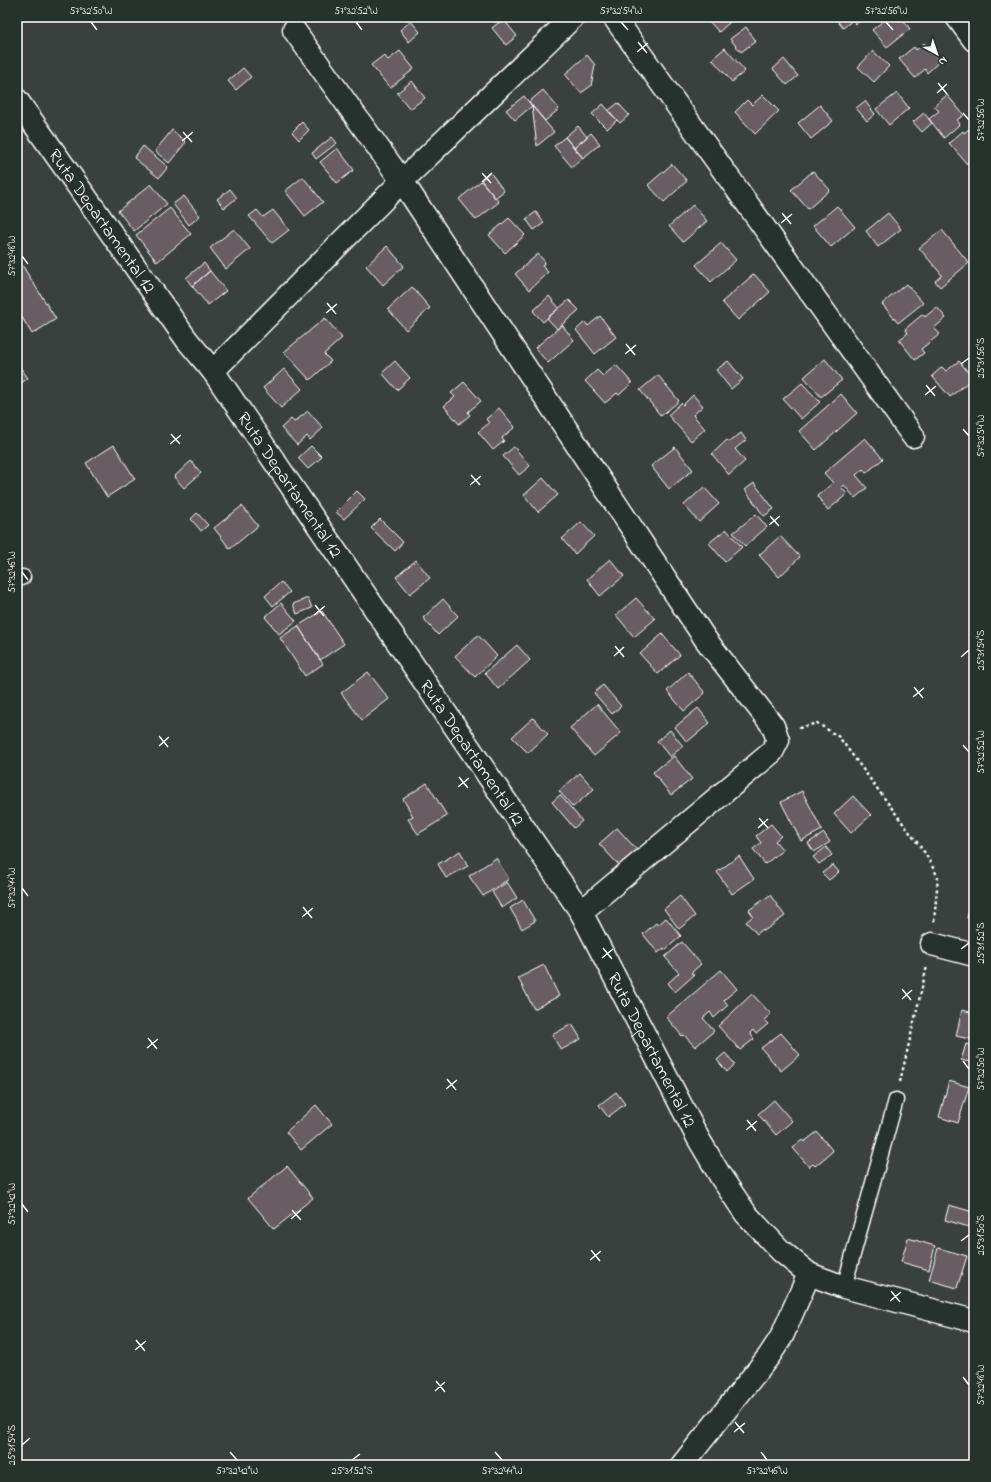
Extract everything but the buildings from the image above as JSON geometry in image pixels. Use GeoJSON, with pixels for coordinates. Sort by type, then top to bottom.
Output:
{"type":"FeatureCollection","features":[{"type":"Feature","properties":{"kind":"street"},"geometry":{"type":"LineString","coordinates":[[213,371],[402,181],[573,17]]}},
{"type":"Feature","properties":{"kind":"street"},"geometry":{"type":"LineString","coordinates":[[614,17],[913,436]]}},
{"type":"Feature","properties":{"kind":"street"},"geometry":{"type":"LineString","coordinates":[[957,17],[974,40]]}},
{"type":"Feature","properties":{"kind":"street"},"geometry":{"type":"LineString","coordinates":[[294,30],[402,181],[706,640],[773,726],[778,740],[772,752],[581,912]]}},
{"type":"Feature","properties":{"kind":"street","name":"Ruta Departamental 12"},"geometry":{"type":"LineString","coordinates":[[21,113],[188,340],[213,371],[581,912],[694,1131],[721,1177],[746,1214],[781,1251],[809,1274],[844,1287],[974,1321]]}},
{"type":"Feature","properties":{"kind":"street"},"geometry":{"type":"LineString","coordinates":[[932,944],[974,955]]}},
{"type":"Feature","properties":{"kind":"street"},"geometry":{"type":"LineString","coordinates":[[682,1465],[769,1356],[782,1336],[809,1274]]}},
{"type":"Feature","properties":{"kind":"lane"},"geometry":{"type":"LineString","coordinates":[[844,1287],[896,1100]]}},
{"type":"Feature","properties":{"kind":"path"},"geometry":{"type":"LineString","coordinates":[[793,729],[817,723],[839,738],[925,853],[938,877],[932,944],[896,1100]]}}]}
